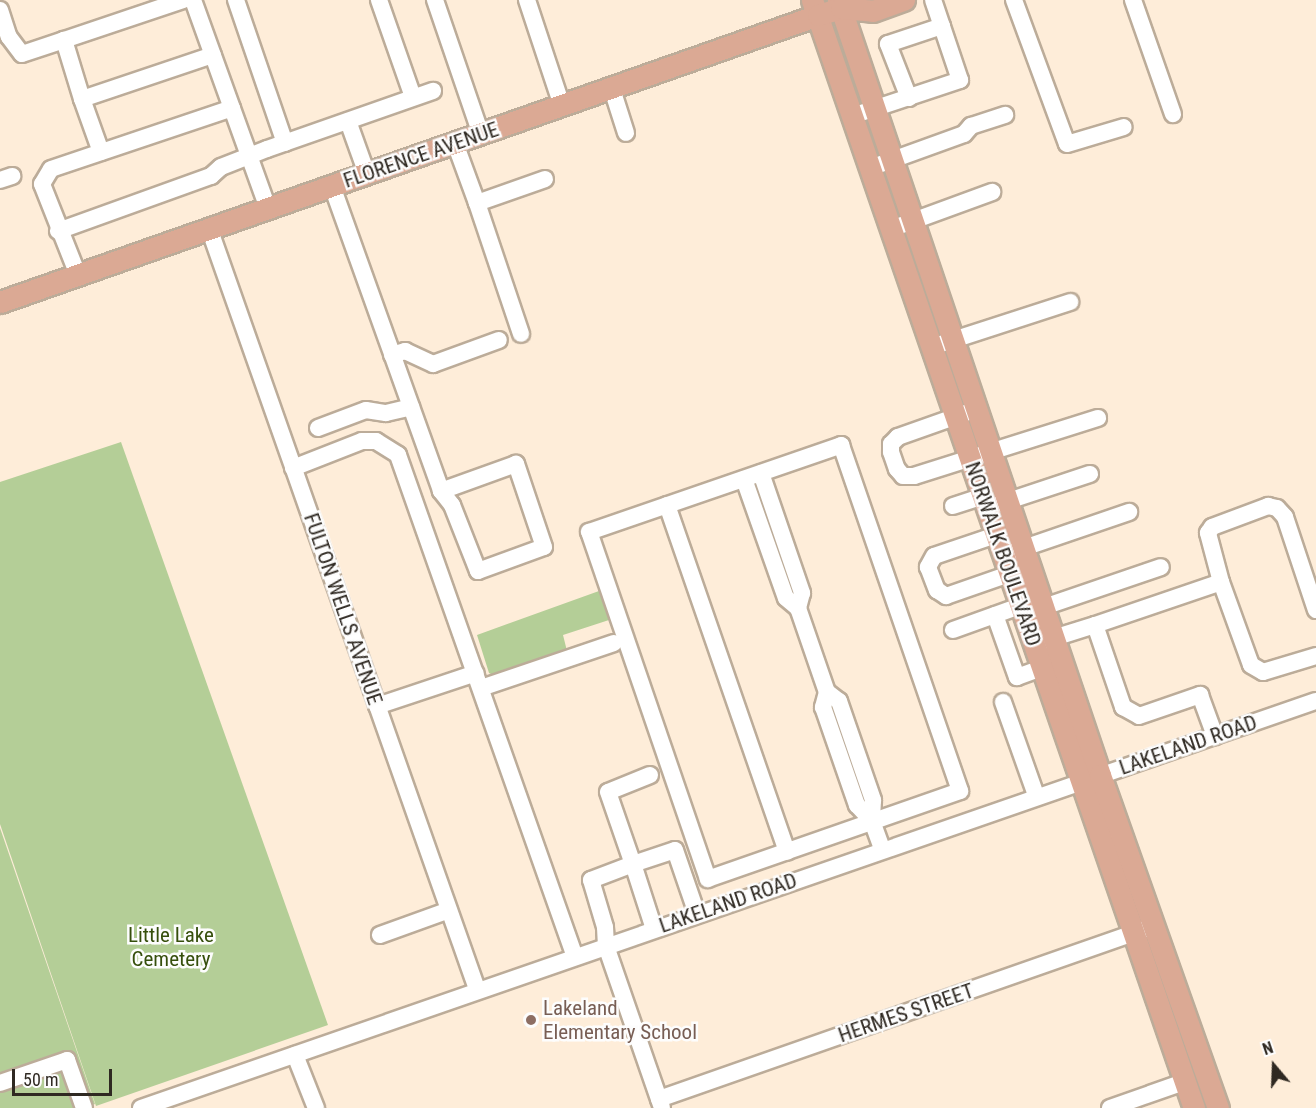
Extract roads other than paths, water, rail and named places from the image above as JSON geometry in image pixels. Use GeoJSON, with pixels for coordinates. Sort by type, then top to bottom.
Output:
{"type":"FeatureCollection","features":[{"type":"Feature","properties":{"kind":"main road","name":"FLORENCE AVENUE"},"geometry":{"type":"LineString","coordinates":[[0,302],[612,89],[815,8],[843,3],[873,11],[904,0]]}},
{"type":"Feature","properties":{"kind":"main road","name":"NORWALK BOULEVARD"},"geometry":{"type":"LineString","coordinates":[[843,3],[874,110],[912,222],[1056,637],[1100,775],[1218,1108]]}},
{"type":"Feature","properties":{"kind":"main road","name":"NORWALK BOULEVARD"},"geometry":{"type":"LineString","coordinates":[[815,8],[1034,643],[1079,781],[1194,1108]]}},
{"type":"Feature","properties":{"kind":"street"},"geometry":{"type":"LineString","coordinates":[[0,10],[9,37],[22,54],[183,0]]}},
{"type":"Feature","properties":{"kind":"street"},"geometry":{"type":"LineString","coordinates":[[194,0],[268,208]]}},
{"type":"Feature","properties":{"kind":"street"},"geometry":{"type":"LineString","coordinates":[[236,0],[285,142]]}},
{"type":"Feature","properties":{"kind":"street"},"geometry":{"type":"LineString","coordinates":[[379,0],[413,98]]}},
{"type":"Feature","properties":{"kind":"street"},"geometry":{"type":"LineString","coordinates":[[435,0],[481,134]]}},
{"type":"Feature","properties":{"kind":"street"},"geometry":{"type":"LineString","coordinates":[[526,0],[562,106]]}},
{"type":"Feature","properties":{"kind":"street"},"geometry":{"type":"LineString","coordinates":[[852,116],[960,80],[933,0]]}},
{"type":"Feature","properties":{"kind":"street"},"geometry":{"type":"LineString","coordinates":[[1014,0],[1067,144],[1124,127]]}},
{"type":"Feature","properties":{"kind":"street"},"geometry":{"type":"LineString","coordinates":[[1133,0],[1173,114]]}},
{"type":"Feature","properties":{"kind":"street"},"geometry":{"type":"LineString","coordinates":[[909,98],[888,44],[942,26]]}},
{"type":"Feature","properties":{"kind":"street"},"geometry":{"type":"LineString","coordinates":[[64,40],[101,152]]}},
{"type":"Feature","properties":{"kind":"street"},"geometry":{"type":"LineString","coordinates":[[82,99],[213,55]]}},
{"type":"Feature","properties":{"kind":"street"},"geometry":{"type":"LineString","coordinates":[[612,89],[626,133]]}},
{"type":"Feature","properties":{"kind":"street"},"geometry":{"type":"LineString","coordinates":[[58,231],[195,183],[285,142],[433,91]]}},
{"type":"Feature","properties":{"kind":"street"},"geometry":{"type":"LineString","coordinates":[[78,275],[58,231],[42,184],[51,169],[231,108]]}},
{"type":"Feature","properties":{"kind":"street"},"geometry":{"type":"LineString","coordinates":[[870,168],[964,134],[971,126],[1005,115]]}},
{"type":"Feature","properties":{"kind":"street"},"geometry":{"type":"LineString","coordinates":[[348,121],[367,174]]}},
{"type":"Feature","properties":{"kind":"street"},"geometry":{"type":"LineString","coordinates":[[455,143],[521,334]]}},
{"type":"Feature","properties":{"kind":"street"},"geometry":{"type":"LineString","coordinates":[[477,203],[544,179]]}},
{"type":"Feature","properties":{"kind":"street"},"geometry":{"type":"LineString","coordinates":[[332,186],[441,491],[452,505],[478,571],[544,547],[516,464],[441,491]]}},
{"type":"Feature","properties":{"kind":"street"},"geometry":{"type":"LineString","coordinates":[[891,229],[992,192]]}},
{"type":"Feature","properties":{"kind":"street","name":"FULTON WELLS AVENUE"},"geometry":{"type":"LineString","coordinates":[[209,228],[477,989]]}},
{"type":"Feature","properties":{"kind":"street"},"geometry":{"type":"LineString","coordinates":[[932,347],[1070,302]]}},
{"type":"Feature","properties":{"kind":"street"},"geometry":{"type":"LineString","coordinates":[[392,354],[405,351],[432,364],[499,340]]}},
{"type":"Feature","properties":{"kind":"street"},"geometry":{"type":"LineString","coordinates":[[318,428],[366,410],[386,413],[411,406]]}},
{"type":"Feature","properties":{"kind":"street"},"geometry":{"type":"LineString","coordinates":[[977,409],[898,437],[891,444],[891,453],[903,476],[993,454],[1098,418]]}},
{"type":"Feature","properties":{"kind":"street"},"geometry":{"type":"LineString","coordinates":[[293,468],[362,441],[376,441],[398,455],[575,957]]}},
{"type":"Feature","properties":{"kind":"street"},"geometry":{"type":"LineString","coordinates":[[841,445],[960,790],[708,879],[589,532],[744,478],[841,445]]}},
{"type":"Feature","properties":{"kind":"street"},"geometry":{"type":"LineString","coordinates":[[761,473],[802,593],[798,608]]}},
{"type":"Feature","properties":{"kind":"street"},"geometry":{"type":"LineString","coordinates":[[953,506],[1009,502],[1090,474]]}},
{"type":"Feature","properties":{"kind":"street"},"geometry":{"type":"LineString","coordinates":[[744,478],[786,598],[798,608],[827,692],[839,701],[873,800],[872,821],[882,849]]}},
{"type":"Feature","properties":{"kind":"street"},"geometry":{"type":"LineString","coordinates":[[667,505],[787,852]]}},
{"type":"Feature","properties":{"kind":"street"},"geometry":{"type":"LineString","coordinates":[[1316,609],[1285,517],[1277,508],[1268,506],[1212,527],[1208,532],[1221,582],[1251,665],[1263,672],[1316,657]]}},
{"type":"Feature","properties":{"kind":"street"},"geometry":{"type":"LineString","coordinates":[[1003,554],[1025,549],[1129,512]]}},
{"type":"Feature","properties":{"kind":"street"},"geometry":{"type":"LineString","coordinates":[[953,630],[995,615],[1045,606],[1161,567]]}},
{"type":"Feature","properties":{"kind":"street"},"geometry":{"type":"LineString","coordinates":[[1008,650],[1095,625],[1221,582]]}},
{"type":"Feature","properties":{"kind":"street"},"geometry":{"type":"LineString","coordinates":[[995,615],[1017,677],[1042,668]]}},
{"type":"Feature","properties":{"kind":"street"},"geometry":{"type":"LineString","coordinates":[[1095,625],[1123,707],[1138,716],[1200,695],[1215,736]]}},
{"type":"Feature","properties":{"kind":"street"},"geometry":{"type":"LineString","coordinates":[[377,706],[614,643]]}},
{"type":"Feature","properties":{"kind":"street","name":"LAKELAND ROAD"},"geometry":{"type":"LineString","coordinates":[[146,1107],[477,989],[575,957],[1036,795],[1316,701]]}},
{"type":"Feature","properties":{"kind":"street"},"geometry":{"type":"LineString","coordinates":[[1003,702],[1036,795]]}},
{"type":"Feature","properties":{"kind":"street"},"geometry":{"type":"LineString","coordinates":[[650,775],[608,792],[654,929]]}},
{"type":"Feature","properties":{"kind":"street"},"geometry":{"type":"LineString","coordinates":[[661,1104],[606,946],[605,927],[591,880],[675,850],[698,914]]}},
{"type":"Feature","properties":{"kind":"street"},"geometry":{"type":"LineString","coordinates":[[380,936],[449,910]]}},
{"type":"Feature","properties":{"kind":"street","name":"HERMES STREET"},"geometry":{"type":"LineString","coordinates":[[661,1104],[1154,926]]}},
{"type":"Feature","properties":{"kind":"street"},"geometry":{"type":"LineString","coordinates":[[295,1055],[316,1108]]}},
{"type":"Feature","properties":{"kind":"street"},"geometry":{"type":"LineString","coordinates":[[0,1083],[67,1060],[84,1108]]}},
{"type":"Feature","properties":{"kind":"street"},"geometry":{"type":"LineString","coordinates":[[1110,1108],[1184,1082]]}},
{"type":"Feature","properties":{"kind":"place","name":"Lakeland Elementary School"},"geometry":{"type":"Point","coordinates":[531,1020]}},
{"type":"Feature","properties":{"kind":"park label","name":"Little Lake Cemetery"},"geometry":{"type":"Point","coordinates":[171,947]}}]}
